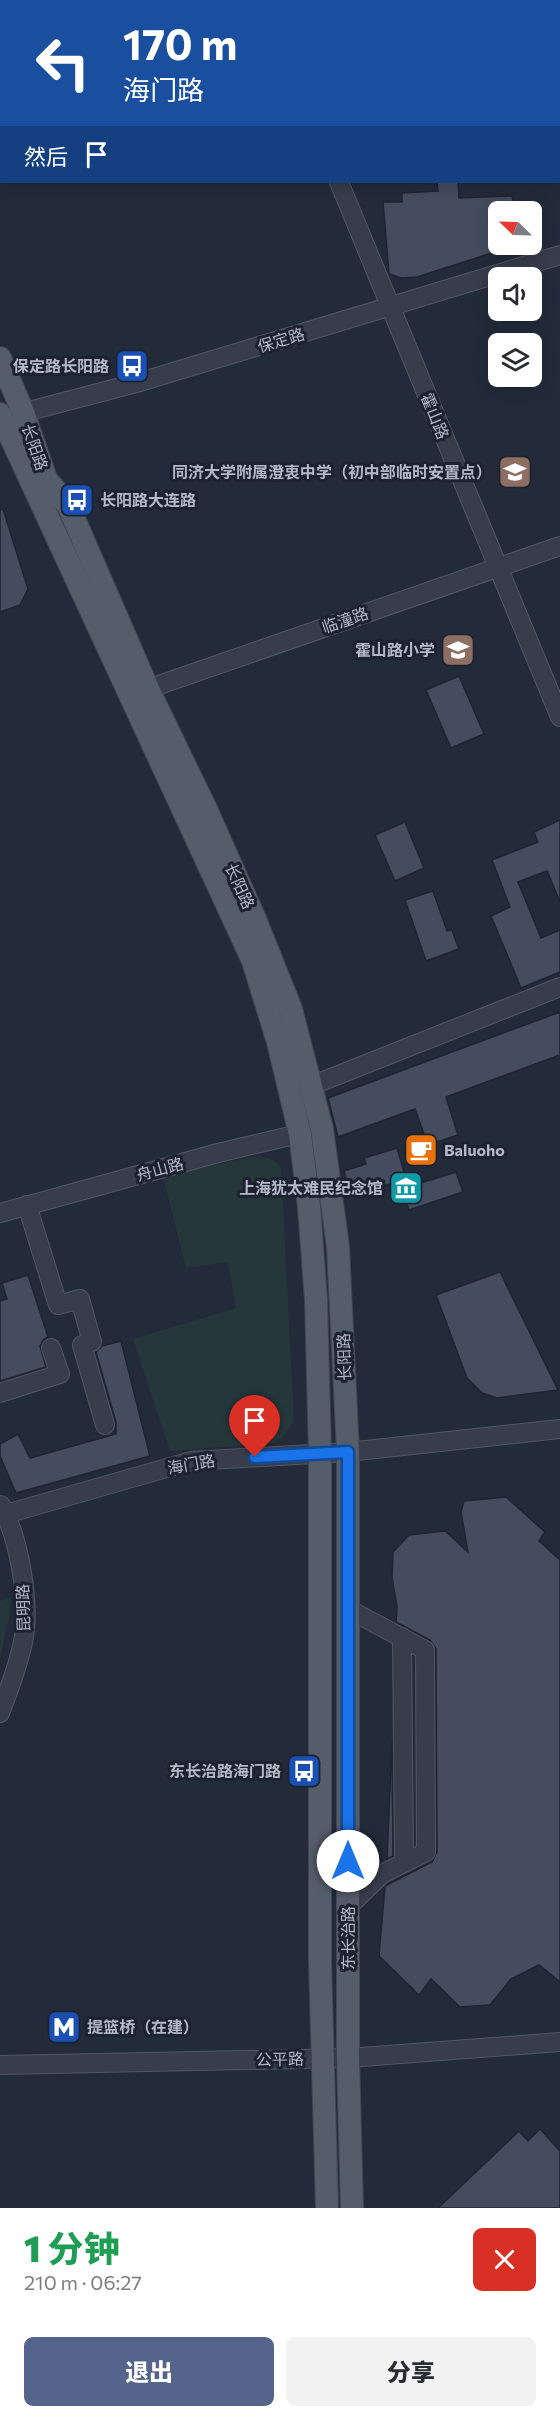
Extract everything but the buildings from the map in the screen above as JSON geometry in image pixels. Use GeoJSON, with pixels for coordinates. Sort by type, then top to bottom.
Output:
{"type":"FeatureCollection","features":[{"type":"Feature","properties":{"kind":"main road","name":"长阳路"},"geometry":{"type":"LineString","coordinates":[[0,358],[6,416],[46,479],[68,505],[139,692],[206,809],[255,919],[291,1009],[301,1090],[338,1247],[348,1452]]}},
{"type":"Feature","properties":{"kind":"main road","name":"长阳路"},"geometry":{"type":"LineString","coordinates":[[311,1131],[309,1207],[316,1300],[320,1453]]}},
{"type":"Feature","properties":{"kind":"main road","name":"东长治路"},"geometry":{"type":"LineString","coordinates":[[348,1452],[348,2058],[352,2208]]}},
{"type":"Feature","properties":{"kind":"main road","name":"东长治路"},"geometry":{"type":"LineString","coordinates":[[320,1453],[320,1961],[327,2208]]}},
{"type":"Feature","properties":{"kind":"street","name":"霍山路"},"geometry":{"type":"LineString","coordinates":[[339,183],[560,717]]}},
{"type":"Feature","properties":{"kind":"street","name":"保定路"},"geometry":{"type":"LineString","coordinates":[[6,416],[140,382],[560,255]]}},
{"type":"Feature","properties":{"kind":"street","name":"临潼路"},"geometry":{"type":"LineString","coordinates":[[139,692],[560,546]]}},
{"type":"Feature","properties":{"kind":"street"},"geometry":{"type":"LineString","coordinates":[[301,1090],[560,987]]}},
{"type":"Feature","properties":{"kind":"street","name":"舟山路"},"geometry":{"type":"LineString","coordinates":[[0,1213],[311,1131]]}},
{"type":"Feature","properties":{"kind":"street"},"geometry":{"type":"LineString","coordinates":[[27,1205],[58,1305],[80,1299],[92,1342],[82,1345],[105,1425]]}},
{"type":"Feature","properties":{"kind":"street"},"geometry":{"type":"LineString","coordinates":[[0,1393],[60,1374],[51,1348]]}},
{"type":"Feature","properties":{"kind":"street","name":"海门路"},"geometry":{"type":"LineString","coordinates":[[3,1508],[191,1461],[348,1452],[560,1429]]}},
{"type":"Feature","properties":{"kind":"street","name":"昆明路"},"geometry":{"type":"LineString","coordinates":[[0,1713],[17,1666],[24,1640],[25,1625],[24,1595],[19,1561],[3,1508]]}},
{"type":"Feature","properties":{"kind":"street"},"geometry":{"type":"LineString","coordinates":[[348,1609],[425,1650],[426,1852],[382,1875],[348,1907]]}},
{"type":"Feature","properties":{"kind":"street","name":"公平路"},"geometry":{"type":"LineString","coordinates":[[0,2065],[348,2058],[560,2042]]}},
{"type":"Feature","properties":{"kind":"shaded area"},"geometry":{"type":"Polygon","coordinates":[[[252,1157],[272,1160],[281,1168],[294,1422],[282,1438],[273,1443],[170,1451],[133,1339],[236,1308],[228,1262],[186,1268],[163,1176],[252,1157]]]}},
{"type":"Feature","properties":{"kind":"shaded area"},"geometry":{"type":"Polygon","coordinates":[[[11,1597],[9,1617],[0,1659],[0,1601],[11,1597]]]}},
{"type":"Feature","properties":{"kind":"place","name":"保定路长阳路"},"geometry":{"type":"Point","coordinates":[132,366]}},
{"type":"Feature","properties":{"kind":"place","name":"同济大学附属澄衷中学（初中部临时安置点）"},"geometry":{"type":"Point","coordinates":[515,472]}},
{"type":"Feature","properties":{"kind":"place","name":"长阳路大连路"},"geometry":{"type":"Point","coordinates":[77,500]}},
{"type":"Feature","properties":{"kind":"place","name":"霍山路小学"},"geometry":{"type":"Point","coordinates":[458,650]}},
{"type":"Feature","properties":{"kind":"place","name":"Baluoho"},"geometry":{"type":"Point","coordinates":[421,1150]}},
{"type":"Feature","properties":{"kind":"place","name":"上海犹太难民纪念馆"},"geometry":{"type":"Point","coordinates":[406,1188]}},
{"type":"Feature","properties":{"kind":"place","name":"东长治路海门路"},"geometry":{"type":"Point","coordinates":[304,1771]}},
{"type":"Feature","properties":{"kind":"place","name":"提篮桥（在建）"},"geometry":{"type":"Point","coordinates":[64,2027]}},
{"type":"Feature","properties":{"kind":"route"},"geometry":{"type":"LineString","coordinates":[[255,1457],[348,1452],[348,1861]]}}]}
